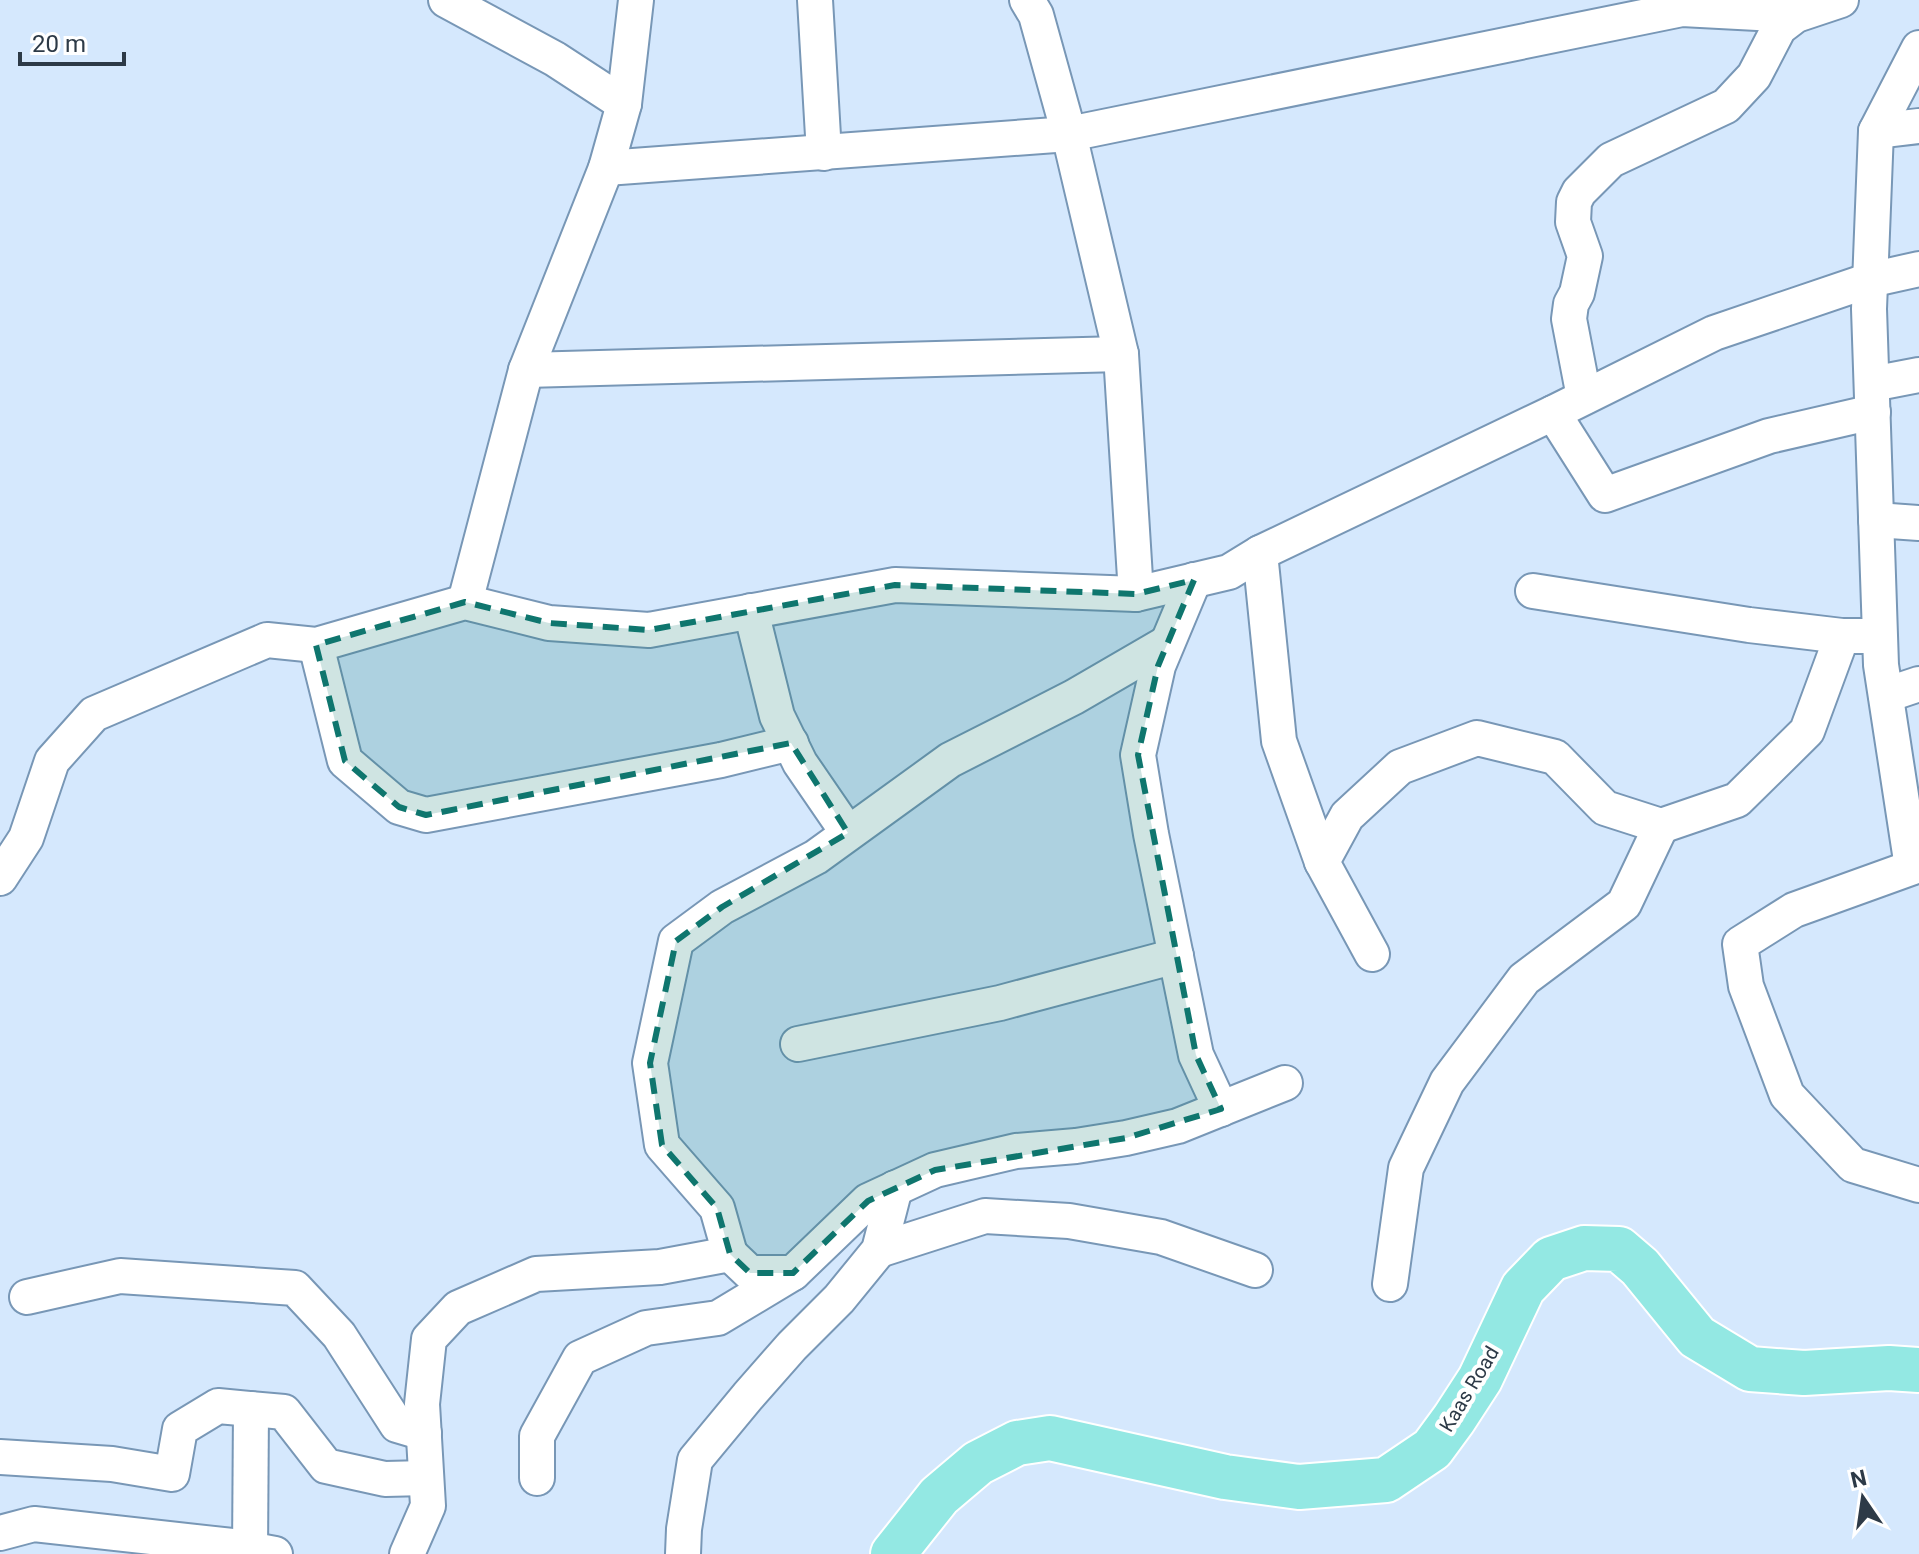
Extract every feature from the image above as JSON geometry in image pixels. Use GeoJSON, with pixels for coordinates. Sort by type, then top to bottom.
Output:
{"type":"FeatureCollection","features":[{"type":"Feature","properties":{"kind":"main road","name":"Kaas Road"},"geometry":{"type":"LineString","coordinates":[[893,1554],[939,1496],[978,1463],[1017,1443],[1050,1438],[1225,1477],[1299,1487],[1386,1480],[1432,1449],[1454,1419],[1480,1379],[1523,1288],[1551,1259],[1584,1248],[1619,1249],[1640,1267],[1697,1337],[1750,1369],[1804,1373],[1889,1368],[1919,1370]]}},
{"type":"Feature","properties":{"kind":"street"},"geometry":{"type":"LineString","coordinates":[[446,0],[555,59],[624,104]]}},
{"type":"Feature","properties":{"kind":"street"},"geometry":{"type":"LineString","coordinates":[[465,602],[526,370],[606,168],[624,104],[636,0]]}},
{"type":"Feature","properties":{"kind":"street"},"geometry":{"type":"LineString","coordinates":[[815,0],[824,153]]}},
{"type":"Feature","properties":{"kind":"street"},"geometry":{"type":"LineString","coordinates":[[1027,0],[1036,15],[1069,134],[1121,354],[1136,594]]}},
{"type":"Feature","properties":{"kind":"street"},"geometry":{"type":"LineString","coordinates":[[1584,397],[1569,319],[1585,256],[1573,222],[1574,202],[1579,192],[1611,160],[1726,106],[1754,76],[1779,28],[1796,15],[1841,0]]}},
{"type":"Feature","properties":{"kind":"street"},"geometry":{"type":"LineString","coordinates":[[606,168],[1069,134],[1682,9],[1796,15]]}},
{"type":"Feature","properties":{"kind":"street"},"geometry":{"type":"LineString","coordinates":[[1919,48],[1876,131],[1869,309],[1881,665],[1915,866],[1794,910],[1740,944],[1746,986],[1787,1095],[1853,1165],[1919,1185]]}},
{"type":"Feature","properties":{"kind":"street"},"geometry":{"type":"LineString","coordinates":[[1876,131],[1919,126]]}},
{"type":"Feature","properties":{"kind":"street"},"geometry":{"type":"LineString","coordinates":[[0,878],[26,838],[52,761],[94,714],[267,640],[316,645],[465,602],[549,623],[649,630],[895,585],[1136,594],[1229,572],[1260,553],[1714,333],[1870,280],[1919,269]]}},
{"type":"Feature","properties":{"kind":"street"},"geometry":{"type":"LineString","coordinates":[[526,370],[1121,354]]}},
{"type":"Feature","properties":{"kind":"street"},"geometry":{"type":"LineString","coordinates":[[1553,413],[1605,495],[1872,398],[1919,375]]}},
{"type":"Feature","properties":{"kind":"street"},"geometry":{"type":"LineString","coordinates":[[1876,520],[1919,523]]}},
{"type":"Feature","properties":{"kind":"street"},"geometry":{"type":"LineString","coordinates":[[1260,553],[1279,741],[1322,862],[1372,954]]}},
{"type":"Feature","properties":{"kind":"street"},"geometry":{"type":"LineString","coordinates":[[1194,580],[1158,666],[1138,755],[1196,1055],[1221,1109]]}},
{"type":"Feature","properties":{"kind":"street"},"geometry":{"type":"LineString","coordinates":[[1533,591],[1749,625],[1842,636],[1880,636]]}},
{"type":"Feature","properties":{"kind":"street"},"geometry":{"type":"LineString","coordinates":[[751,611],[777,716],[800,763],[848,833]]}},
{"type":"Feature","properties":{"kind":"street"},"geometry":{"type":"LineString","coordinates":[[1322,862],[1347,816],[1400,767],[1477,738],[1555,757],[1605,808],[1661,826],[1737,800],[1807,731],[1842,636]]}},
{"type":"Feature","properties":{"kind":"street"},"geometry":{"type":"LineString","coordinates":[[793,1273],[750,1273],[730,1254],[717,1208],[662,1145],[650,1063],[676,941],[722,907],[816,857],[950,760],[1074,697],[1167,643]]}},
{"type":"Feature","properties":{"kind":"street"},"geometry":{"type":"LineString","coordinates":[[316,645],[345,761],[399,807],[426,815],[721,760],[791,743]]}},
{"type":"Feature","properties":{"kind":"street"},"geometry":{"type":"LineString","coordinates":[[1886,695],[1919,684]]}},
{"type":"Feature","properties":{"kind":"street"},"geometry":{"type":"LineString","coordinates":[[1390,1284],[1406,1168],[1447,1082],[1524,979],[1624,904],[1661,826]]}},
{"type":"Feature","properties":{"kind":"street"},"geometry":{"type":"LineString","coordinates":[[798,1044],[1000,1003],[1176,956]]}},
{"type":"Feature","properties":{"kind":"street"},"geometry":{"type":"LineString","coordinates":[[537,1478],[537,1436],[580,1358],[646,1328],[718,1318],[793,1273],[868,1201],[935,1170],[1016,1151],[1076,1146],[1178,1126],[1285,1083]]}},
{"type":"Feature","properties":{"kind":"street"},"geometry":{"type":"LineString","coordinates":[[683,1554],[695,1460],[765,1376],[839,1299],[879,1250],[895,1188]]}},
{"type":"Feature","properties":{"kind":"street"},"geometry":{"type":"LineString","coordinates":[[879,1250],[985,1216],[1069,1221],[1161,1237],[1255,1270]]}},
{"type":"Feature","properties":{"kind":"street"},"geometry":{"type":"LineString","coordinates":[[407,1554],[428,1506],[422,1404],[429,1339],[458,1308],[536,1274],[660,1267],[730,1254]]}},
{"type":"Feature","properties":{"kind":"street"},"geometry":{"type":"LineString","coordinates":[[27,1297],[120,1276],[295,1288],[339,1335],[397,1425],[424,1433]]}},
{"type":"Feature","properties":{"kind":"street"},"geometry":{"type":"LineString","coordinates":[[0,1457],[112,1464],[172,1474],[180,1429],[218,1406],[284,1412],[326,1466],[385,1479],[426,1478]]}},
{"type":"Feature","properties":{"kind":"street"},"geometry":{"type":"LineString","coordinates":[[0,1533],[34,1524],[158,1537],[259,1552],[251,1409]]}},
{"type":"Feature","properties":{"kind":"highlighted area"},"geometry":{"type":"Polygon","coordinates":[[[1194,580],[1158,666],[1138,755],[1196,1055],[1221,1109],[1126,1138],[935,1170],[868,1201],[793,1273],[750,1273],[730,1254],[717,1208],[662,1145],[650,1063],[676,941],[722,907],[848,833],[791,743],[426,815],[399,807],[345,761],[316,645],[465,602],[549,623],[649,630],[895,585],[1136,594],[1194,580]]]}}]}
